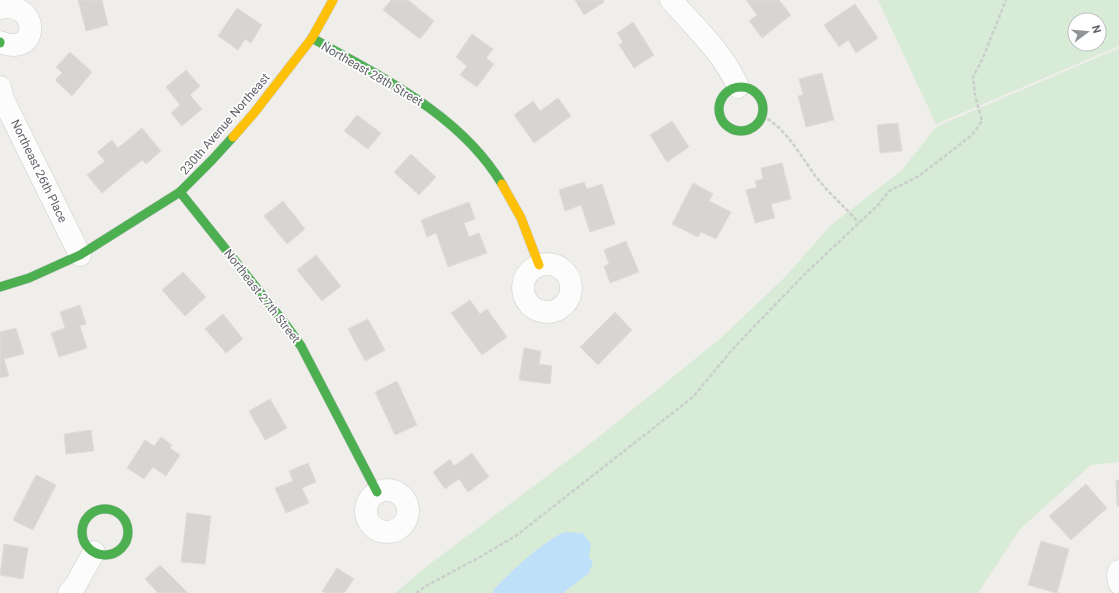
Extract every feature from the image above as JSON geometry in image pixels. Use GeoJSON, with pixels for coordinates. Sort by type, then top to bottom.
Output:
{"type":"FeatureCollection","features":[{"type":"Feature","properties":{"kind":"street","name":"230th Avenue Northeast"},"geometry":{"type":"LineString","coordinates":[[0,287],[29,278],[80,254],[180,192],[212,160],[254,113],[312,38],[333,0]]}},
{"type":"Feature","properties":{"kind":"street"},"geometry":{"type":"LineString","coordinates":[[671,0],[724,60],[738,87]]}},
{"type":"Feature","properties":{"kind":"street"},"geometry":{"type":"LineString","coordinates":[[0,8],[6,5],[15,5],[22,8],[28,13],[31,21],[31,28],[28,36],[16,45],[8,45],[0,42]]}},
{"type":"Feature","properties":{"kind":"street","name":"Northeast 28th Street"},"geometry":{"type":"LineString","coordinates":[[312,38],[404,90],[445,118],[475,147],[498,176],[515,204],[539,265]]}},
{"type":"Feature","properties":{"kind":"street","name":"Northeast 26th Place"},"geometry":{"type":"LineString","coordinates":[[0,87],[3,99],[80,254]]}},
{"type":"Feature","properties":{"kind":"street"},"geometry":{"type":"LineString","coordinates":[[745,87],[752,90],[762,101],[762,116],[759,123],[747,131],[733,130],[726,126],[722,120],[719,114],[719,106],[725,93],[731,89],[745,87]]}},
{"type":"Feature","properties":{"kind":"street","name":"Northeast 27th Street"},"geometry":{"type":"LineString","coordinates":[[180,192],[283,321],[301,346],[377,492]]}},
{"type":"Feature","properties":{"kind":"street"},"geometry":{"type":"LineString","coordinates":[[100,509],[108,509],[116,512],[122,517],[128,532],[127,539],[123,547],[117,552],[109,555],[101,555],[94,552],[87,547],[83,540],[83,524],[87,517],[100,509]]}},
{"type":"Feature","properties":{"kind":"street"},"geometry":{"type":"LineString","coordinates":[[69,593],[75,586],[94,552]]}},
{"type":"Feature","properties":{"kind":"street"},"geometry":{"type":"LineString","coordinates":[[1119,571],[1119,583]]}},
{"type":"Feature","properties":{"kind":"path"},"geometry":{"type":"LineString","coordinates":[[416,593],[517,535],[693,397],[747,334],[808,271],[879,204],[889,191],[925,171],[972,135],[982,121],[975,95],[973,77],[982,60],[1006,0]]}},
{"type":"Feature","properties":{"kind":"path"},"geometry":{"type":"LineString","coordinates":[[762,116],[770,120],[796,147],[820,182],[859,223]]}},
{"type":"Feature","properties":{"kind":"green space"},"geometry":{"type":"Polygon","coordinates":[[[878,0],[1119,0],[1119,46],[1107,51],[1107,12],[1067,12],[1067,52],[1105,52],[936,124],[878,0]]]}},
{"type":"Feature","properties":{"kind":"green space"},"geometry":{"type":"Polygon","coordinates":[[[1119,48],[1119,462],[1091,465],[1020,529],[978,593],[395,593],[431,563],[595,440],[722,337],[785,277],[830,226],[902,170],[936,127],[1119,48]]]}},
{"type":"Feature","properties":{"kind":"water"},"geometry":{"type":"Polygon","coordinates":[[[564,532],[583,533],[591,544],[589,557],[593,562],[589,573],[563,593],[493,593],[494,589],[527,558],[564,532]]]}},
{"type":"Feature","properties":{"kind":"building"},"geometry":{"type":"Polygon","coordinates":[[[78,0],[102,0],[108,25],[86,31],[78,0]]]}},
{"type":"Feature","properties":{"kind":"building"},"geometry":{"type":"Polygon","coordinates":[[[391,0],[408,0],[434,21],[420,39],[383,10],[391,0]]]}},
{"type":"Feature","properties":{"kind":"building"},"geometry":{"type":"Polygon","coordinates":[[[575,0],[603,0],[604,2],[584,15],[575,0]]]}},
{"type":"Feature","properties":{"kind":"building"},"geometry":{"type":"Polygon","coordinates":[[[746,0],[779,0],[791,15],[762,38],[749,21],[757,15],[746,0]]]}},
{"type":"Feature","properties":{"kind":"building"},"geometry":{"type":"Polygon","coordinates":[[[855,4],[878,38],[856,53],[848,40],[839,47],[824,25],[855,4]]]}},
{"type":"Feature","properties":{"kind":"building"},"geometry":{"type":"Polygon","coordinates":[[[237,8],[262,25],[251,43],[245,39],[238,50],[218,36],[237,8]]]}},
{"type":"Feature","properties":{"kind":"building"},"geometry":{"type":"Polygon","coordinates":[[[633,22],[654,55],[634,68],[619,45],[623,42],[617,33],[633,22]]]}},
{"type":"Feature","properties":{"kind":"building"},"geometry":{"type":"Polygon","coordinates":[[[472,34],[493,49],[486,58],[494,64],[477,87],[460,75],[467,66],[456,57],[472,34]]]}},
{"type":"Feature","properties":{"kind":"building"},"geometry":{"type":"Polygon","coordinates":[[[70,52],[92,72],[72,96],[55,80],[62,73],[56,67],[70,52]]]}},
{"type":"Feature","properties":{"kind":"building"},"geometry":{"type":"Polygon","coordinates":[[[186,70],[200,86],[190,95],[202,109],[182,126],[171,113],[180,105],[166,87],[186,70]]]}},
{"type":"Feature","properties":{"kind":"building"},"geometry":{"type":"Polygon","coordinates":[[[822,73],[834,120],[806,127],[798,96],[803,95],[799,79],[822,73]]]}},
{"type":"Feature","properties":{"kind":"building"},"geometry":{"type":"Polygon","coordinates":[[[558,98],[571,116],[534,143],[514,115],[533,101],[540,111],[558,98]]]}},
{"type":"Feature","properties":{"kind":"building"},"geometry":{"type":"Polygon","coordinates":[[[357,115],[381,133],[368,149],[344,131],[357,115]]]}},
{"type":"Feature","properties":{"kind":"building"},"geometry":{"type":"Polygon","coordinates":[[[672,121],[689,147],[667,162],[650,135],[672,121]]]}},
{"type":"Feature","properties":{"kind":"building"},"geometry":{"type":"Polygon","coordinates":[[[898,123],[902,151],[880,153],[877,125],[898,123]]]}},
{"type":"Feature","properties":{"kind":"building"},"geometry":{"type":"Polygon","coordinates":[[[142,128],[161,151],[146,164],[142,160],[102,193],[87,175],[105,161],[97,152],[112,140],[118,148],[142,128]]]}},
{"type":"Feature","properties":{"kind":"building"},"geometry":{"type":"Polygon","coordinates":[[[411,154],[436,177],[419,195],[394,172],[411,154]]]}},
{"type":"Feature","properties":{"kind":"building"},"geometry":{"type":"Polygon","coordinates":[[[782,163],[791,199],[771,204],[775,218],[755,223],[746,190],[757,187],[755,181],[763,179],[761,168],[782,163]]]}},
{"type":"Feature","properties":{"kind":"building"},"geometry":{"type":"Polygon","coordinates":[[[584,182],[587,189],[602,184],[615,224],[590,232],[581,205],[565,211],[559,190],[584,182]]]}},
{"type":"Feature","properties":{"kind":"building"},"geometry":{"type":"Polygon","coordinates":[[[693,183],[713,194],[709,201],[731,212],[716,239],[701,232],[698,237],[672,224],[693,183]]]}},
{"type":"Feature","properties":{"kind":"building"},"geometry":{"type":"Polygon","coordinates":[[[283,201],[305,229],[287,244],[264,216],[283,201]]]}},
{"type":"Feature","properties":{"kind":"building"},"geometry":{"type":"Polygon","coordinates":[[[469,202],[475,219],[464,223],[469,237],[479,233],[487,253],[448,267],[436,233],[427,237],[421,220],[469,202]]]}},
{"type":"Feature","properties":{"kind":"building"},"geometry":{"type":"Polygon","coordinates":[[[626,241],[639,272],[610,283],[604,266],[609,264],[604,250],[626,241]]]}},
{"type":"Feature","properties":{"kind":"building"},"geometry":{"type":"Polygon","coordinates":[[[316,255],[341,286],[322,301],[297,270],[316,255]]]}},
{"type":"Feature","properties":{"kind":"building"},"geometry":{"type":"Polygon","coordinates":[[[183,272],[206,297],[185,316],[162,290],[183,272]]]}},
{"type":"Feature","properties":{"kind":"building"},"geometry":{"type":"Polygon","coordinates":[[[470,300],[480,314],[487,309],[507,337],[482,355],[451,313],[470,300]]]}},
{"type":"Feature","properties":{"kind":"building"},"geometry":{"type":"Polygon","coordinates":[[[80,305],[86,324],[80,326],[87,348],[59,357],[51,333],[65,328],[60,312],[80,305]]]}},
{"type":"Feature","properties":{"kind":"building"},"geometry":{"type":"Polygon","coordinates":[[[615,312],[632,330],[598,365],[580,347],[615,312]]]}},
{"type":"Feature","properties":{"kind":"building"},"geometry":{"type":"Polygon","coordinates":[[[223,314],[243,339],[226,353],[205,329],[223,314]]]}},
{"type":"Feature","properties":{"kind":"building"},"geometry":{"type":"Polygon","coordinates":[[[368,319],[385,350],[365,361],[348,329],[368,319]]]}},
{"type":"Feature","properties":{"kind":"building"},"geometry":{"type":"Polygon","coordinates":[[[16,328],[24,354],[4,359],[9,376],[0,378],[0,332],[16,328]]]}},
{"type":"Feature","properties":{"kind":"building"},"geometry":{"type":"Polygon","coordinates":[[[524,348],[541,351],[539,364],[552,366],[550,384],[519,380],[524,348]]]}},
{"type":"Feature","properties":{"kind":"building"},"geometry":{"type":"Polygon","coordinates":[[[397,381],[417,425],[395,435],[375,392],[397,381]]]}},
{"type":"Feature","properties":{"kind":"building"},"geometry":{"type":"Polygon","coordinates":[[[270,399],[287,428],[265,440],[249,411],[270,399]]]}},
{"type":"Feature","properties":{"kind":"building"},"geometry":{"type":"Polygon","coordinates":[[[91,430],[94,451],[66,454],[64,434],[91,430]]]}},
{"type":"Feature","properties":{"kind":"building"},"geometry":{"type":"Polygon","coordinates":[[[161,437],[172,445],[170,448],[180,455],[166,476],[153,467],[144,479],[127,468],[145,440],[154,446],[161,437]]]}},
{"type":"Feature","properties":{"kind":"building"},"geometry":{"type":"Polygon","coordinates":[[[472,453],[489,477],[468,492],[459,479],[445,489],[433,472],[450,459],[454,466],[472,453]]]}},
{"type":"Feature","properties":{"kind":"building"},"geometry":{"type":"Polygon","coordinates":[[[308,463],[316,482],[302,488],[309,503],[286,513],[275,488],[293,481],[289,471],[308,463]]]}},
{"type":"Feature","properties":{"kind":"building"},"geometry":{"type":"Polygon","coordinates":[[[36,475],[56,485],[33,530],[13,520],[36,475]]]}},
{"type":"Feature","properties":{"kind":"building"},"geometry":{"type":"Polygon","coordinates":[[[1116,480],[1119,480],[1119,506],[1117,506],[1116,480]]]}},
{"type":"Feature","properties":{"kind":"building"},"geometry":{"type":"Polygon","coordinates":[[[1086,484],[1107,508],[1071,540],[1049,516],[1086,484]]]}},
{"type":"Feature","properties":{"kind":"building"},"geometry":{"type":"Polygon","coordinates":[[[187,513],[211,516],[205,564],[181,562],[187,513]]]}},
{"type":"Feature","properties":{"kind":"building"},"geometry":{"type":"Polygon","coordinates":[[[1041,541],[1069,549],[1057,593],[1028,585],[1041,541]]]}},
{"type":"Feature","properties":{"kind":"building"},"geometry":{"type":"Polygon","coordinates":[[[4,544],[28,548],[23,579],[0,575],[4,544]]]}},
{"type":"Feature","properties":{"kind":"building"},"geometry":{"type":"Polygon","coordinates":[[[160,565],[188,593],[158,593],[145,579],[160,565]]]}},
{"type":"Feature","properties":{"kind":"building"},"geometry":{"type":"Polygon","coordinates":[[[337,568],[354,579],[344,593],[325,593],[322,591],[337,568]]]}},
{"type":"Feature","properties":{"kind":"traffic: fast"},"geometry":{"type":"LineString","coordinates":[[312,38],[365,67],[417,99],[442,117],[485,159],[502,184]]}},
{"type":"Feature","properties":{"kind":"traffic: fast"},"geometry":{"type":"LineString","coordinates":[[737,87],[745,87],[750,88],[757,93],[762,100],[763,109],[762,118],[757,125],[750,130],[737,131],[729,128],[722,121],[719,113],[719,105],[722,97],[729,90],[737,87]]}},
{"type":"Feature","properties":{"kind":"traffic: fast"},"geometry":{"type":"LineString","coordinates":[[0,287],[29,278],[80,255],[180,192],[233,137]]}},
{"type":"Feature","properties":{"kind":"traffic: fast"},"geometry":{"type":"LineString","coordinates":[[180,192],[283,321],[301,346],[377,492]]}},
{"type":"Feature","properties":{"kind":"traffic: fast"},"geometry":{"type":"LineString","coordinates":[[101,509],[109,509],[118,513],[124,519],[128,532],[124,545],[118,551],[109,555],[101,555],[92,551],[86,545],[82,536],[82,528],[86,519],[92,513],[101,509]]}},
{"type":"Feature","properties":{"kind":"traffic: slow"},"geometry":{"type":"LineString","coordinates":[[233,137],[254,113],[312,38],[333,0]]}},
{"type":"Feature","properties":{"kind":"traffic: slow"},"geometry":{"type":"LineString","coordinates":[[502,184],[521,218],[539,265]]}}]}
